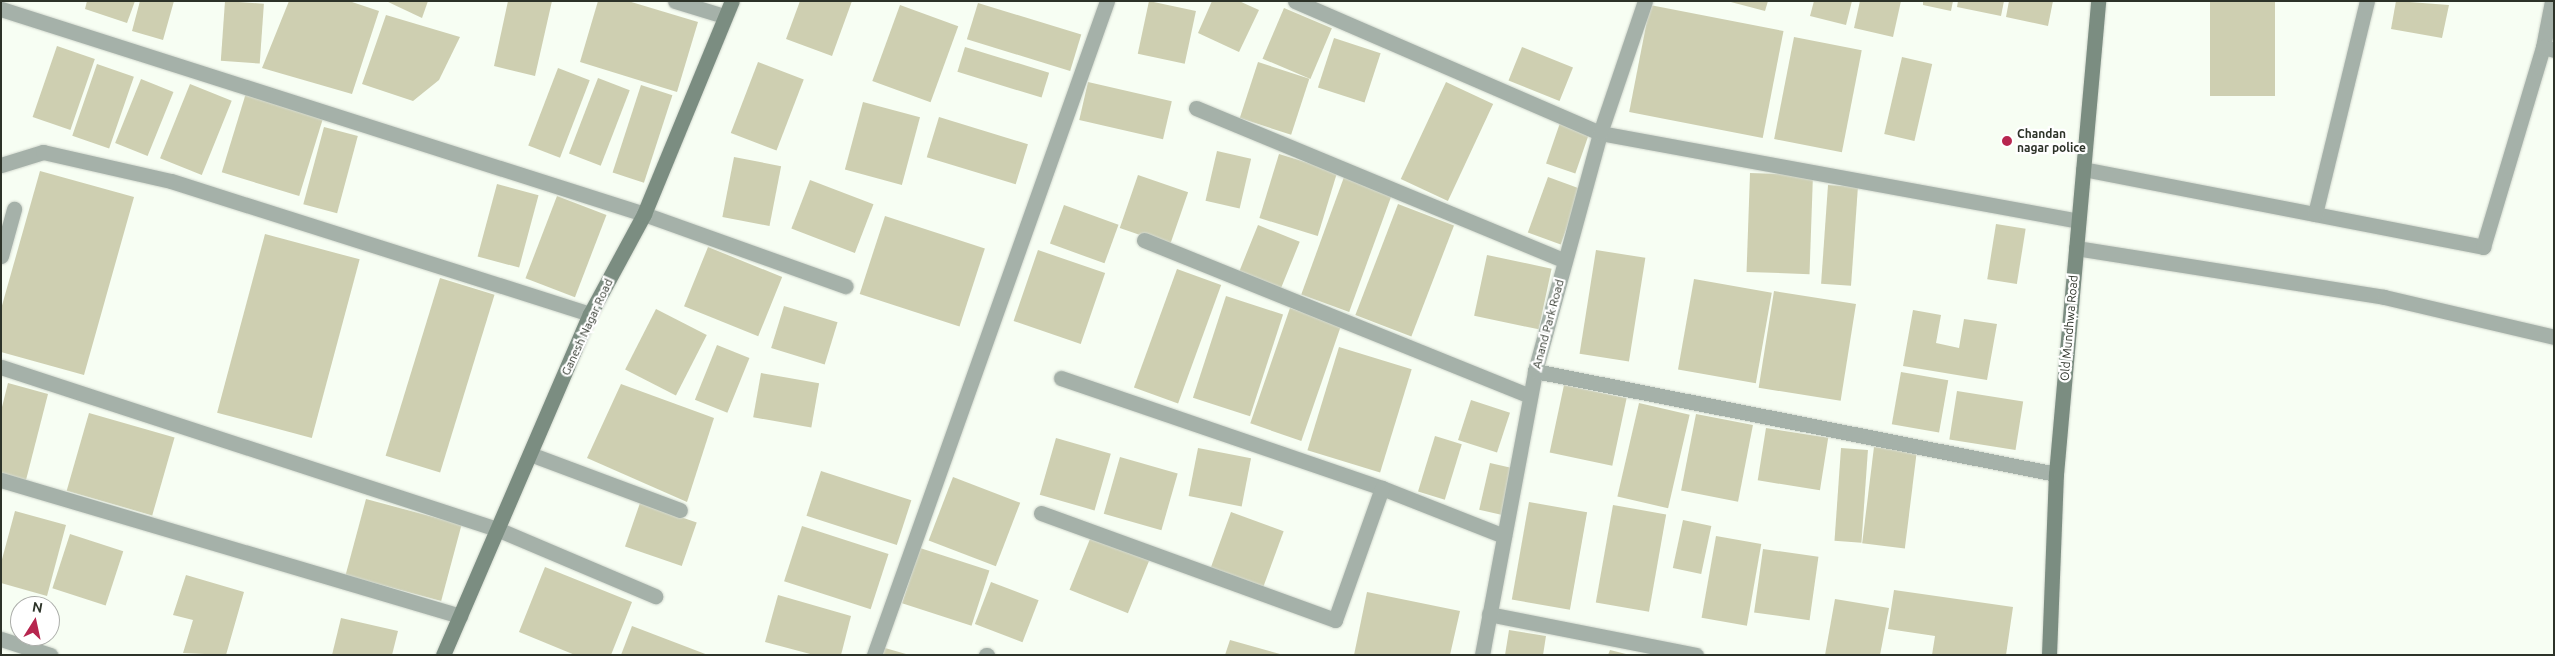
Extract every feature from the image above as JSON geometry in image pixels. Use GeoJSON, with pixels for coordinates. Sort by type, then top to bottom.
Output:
{"type":"FeatureCollection","features":[{"type":"Feature","properties":{"kind":"street"},"geometry":{"type":"LineString","coordinates":[[675,1],[724,16]]}},
{"type":"Feature","properties":{"kind":"street","name":"Ganesh Nagar Road"},"geometry":{"type":"LineString","coordinates":[[443,655],[590,314],[644,214],[724,16],[732,1]]}},
{"type":"Feature","properties":{"kind":"street"},"geometry":{"type":"LineString","coordinates":[[874,655],[1107,1]]}},
{"type":"Feature","properties":{"kind":"street"},"geometry":{"type":"LineString","coordinates":[[1295,1],[1600,133],[2078,221]]}},
{"type":"Feature","properties":{"kind":"street","name":"Anand Park Road"},"geometry":{"type":"LineString","coordinates":[[1482,655],[1535,371],[1600,133],[1645,1]]}},
{"type":"Feature","properties":{"kind":"street","name":"Old Mundhwa Road"},"geometry":{"type":"LineString","coordinates":[[2049,655],[2056,474],[2098,1]]}},
{"type":"Feature","properties":{"kind":"street"},"geometry":{"type":"LineString","coordinates":[[2315,214],[2368,1]]}},
{"type":"Feature","properties":{"kind":"street"},"geometry":{"type":"LineString","coordinates":[[2083,169],[2484,247],[2548,48],[2552,1]]}},
{"type":"Feature","properties":{"kind":"street"},"geometry":{"type":"LineString","coordinates":[[1,9],[644,214],[845,286]]}},
{"type":"Feature","properties":{"kind":"street"},"geometry":{"type":"LineString","coordinates":[[1196,108],[1565,261]]}},
{"type":"Feature","properties":{"kind":"street"},"geometry":{"type":"LineString","coordinates":[[1,165],[43,152],[171,181],[590,314]]}},
{"type":"Feature","properties":{"kind":"street"},"geometry":{"type":"LineString","coordinates":[[1,256],[14,209]]}},
{"type":"Feature","properties":{"kind":"street"},"geometry":{"type":"LineString","coordinates":[[1144,240],[1530,396]]}},
{"type":"Feature","properties":{"kind":"street"},"geometry":{"type":"LineString","coordinates":[[2076,248],[2384,297],[2554,337]]}},
{"type":"Feature","properties":{"kind":"street"},"geometry":{"type":"LineString","coordinates":[[1,367],[497,529],[656,596]]}},
{"type":"Feature","properties":{"kind":"street"},"geometry":{"type":"LineString","coordinates":[[1535,371],[2056,474]]}},
{"type":"Feature","properties":{"kind":"street"},"geometry":{"type":"LineString","coordinates":[[1061,378],[1382,488],[1504,536]]}},
{"type":"Feature","properties":{"kind":"street"},"geometry":{"type":"LineString","coordinates":[[530,454],[680,510]]}},
{"type":"Feature","properties":{"kind":"street"},"geometry":{"type":"LineString","coordinates":[[1,480],[460,616]]}},
{"type":"Feature","properties":{"kind":"street"},"geometry":{"type":"LineString","coordinates":[[1041,514],[1335,620],[1382,488]]}},
{"type":"Feature","properties":{"kind":"street"},"geometry":{"type":"LineString","coordinates":[[1489,614],[1696,655]]}},
{"type":"Feature","properties":{"kind":"street"},"geometry":{"type":"LineString","coordinates":[[1,639],[50,655]]}},
{"type":"Feature","properties":{"kind":"building"},"geometry":{"type":"Polygon","coordinates":[[[87,1],[135,1],[127,23],[85,9],[87,1]]]}},
{"type":"Feature","properties":{"kind":"building"},"geometry":{"type":"Polygon","coordinates":[[[140,1],[174,1],[163,40],[132,31],[140,1]]]}},
{"type":"Feature","properties":{"kind":"building"},"geometry":{"type":"Polygon","coordinates":[[[225,1],[264,4],[260,64],[221,61],[225,1]]]}},
{"type":"Feature","properties":{"kind":"building"},"geometry":{"type":"Polygon","coordinates":[[[289,1],[349,1],[379,11],[352,94],[262,68],[289,1]]]}},
{"type":"Feature","properties":{"kind":"building"},"geometry":{"type":"Polygon","coordinates":[[[386,1],[428,1],[422,18],[386,1]]]}},
{"type":"Feature","properties":{"kind":"building"},"geometry":{"type":"Polygon","coordinates":[[[508,1],[552,1],[535,76],[494,66],[508,1]]]}},
{"type":"Feature","properties":{"kind":"building"},"geometry":{"type":"Polygon","coordinates":[[[598,1],[628,1],[698,22],[677,92],[580,62],[598,1]]]}},
{"type":"Feature","properties":{"kind":"building"},"geometry":{"type":"Polygon","coordinates":[[[800,1],[852,1],[832,56],[786,39],[800,1]]]}},
{"type":"Feature","properties":{"kind":"building"},"geometry":{"type":"Polygon","coordinates":[[[1149,1],[1196,11],[1185,64],[1138,54],[1149,1]]]}},
{"type":"Feature","properties":{"kind":"building"},"geometry":{"type":"Polygon","coordinates":[[[1212,1],[1239,1],[1259,10],[1239,52],[1198,33],[1212,1]]]}},
{"type":"Feature","properties":{"kind":"building"},"geometry":{"type":"Polygon","coordinates":[[[1727,1],[1768,1],[1765,11],[1727,1]]]}},
{"type":"Feature","properties":{"kind":"building"},"geometry":{"type":"Polygon","coordinates":[[[1814,1],[1852,1],[1846,25],[1810,16],[1814,1]]]}},
{"type":"Feature","properties":{"kind":"building"},"geometry":{"type":"Polygon","coordinates":[[[1860,1],[1901,1],[1893,37],[1854,28],[1860,1]]]}},
{"type":"Feature","properties":{"kind":"building"},"geometry":{"type":"Polygon","coordinates":[[[1923,1],[1953,1],[1951,11],[1923,5],[1923,1]]]}},
{"type":"Feature","properties":{"kind":"building"},"geometry":{"type":"Polygon","coordinates":[[[1958,1],[2004,1],[2001,16],[1957,7],[1958,1]]]}},
{"type":"Feature","properties":{"kind":"building"},"geometry":{"type":"Polygon","coordinates":[[[2009,1],[2053,1],[2048,26],[2006,17],[2009,1]]]}},
{"type":"Feature","properties":{"kind":"building"},"geometry":{"type":"Polygon","coordinates":[[[2210,1],[2275,1],[2275,96],[2210,96],[2210,1]]]}},
{"type":"Feature","properties":{"kind":"building"},"geometry":{"type":"Polygon","coordinates":[[[2396,1],[2449,5],[2442,38],[2391,29],[2396,1]]]}},
{"type":"Feature","properties":{"kind":"building"},"geometry":{"type":"Polygon","coordinates":[[[978,3],[1081,35],[1070,71],[967,39],[978,3]]]}},
{"type":"Feature","properties":{"kind":"building"},"geometry":{"type":"Polygon","coordinates":[[[900,5],[958,26],[931,102],[872,81],[900,5]]]}},
{"type":"Feature","properties":{"kind":"building"},"geometry":{"type":"Polygon","coordinates":[[[1650,5],[1784,31],[1763,138],[1629,112],[1650,5]]]}},
{"type":"Feature","properties":{"kind":"building"},"geometry":{"type":"Polygon","coordinates":[[[1284,8],[1332,28],[1310,79],[1263,59],[1284,8]]]}},
{"type":"Feature","properties":{"kind":"building"},"geometry":{"type":"Polygon","coordinates":[[[386,15],[460,37],[439,80],[413,101],[362,84],[386,15]]]}},
{"type":"Feature","properties":{"kind":"building"},"geometry":{"type":"Polygon","coordinates":[[[1794,37],[1862,50],[1842,152],[1774,139],[1794,37]]]}},
{"type":"Feature","properties":{"kind":"building"},"geometry":{"type":"Polygon","coordinates":[[[1334,38],[1381,53],[1365,103],[1318,87],[1334,38]]]}},
{"type":"Feature","properties":{"kind":"building"},"geometry":{"type":"Polygon","coordinates":[[[57,46],[95,59],[70,130],[33,117],[57,46]]]}},
{"type":"Feature","properties":{"kind":"building"},"geometry":{"type":"Polygon","coordinates":[[[965,47],[1049,73],[1042,98],[957,72],[965,47]]]}},
{"type":"Feature","properties":{"kind":"building"},"geometry":{"type":"Polygon","coordinates":[[[1522,47],[1573,68],[1560,101],[1509,80],[1522,47]]]}},
{"type":"Feature","properties":{"kind":"building"},"geometry":{"type":"Polygon","coordinates":[[[1902,57],[1932,64],[1914,141],[1884,134],[1902,57]]]}},
{"type":"Feature","properties":{"kind":"building"},"geometry":{"type":"Polygon","coordinates":[[[758,62],[804,80],[777,151],[731,133],[758,62]]]}},
{"type":"Feature","properties":{"kind":"building"},"geometry":{"type":"Polygon","coordinates":[[[1258,62],[1309,79],[1291,135],[1240,118],[1258,62]]]}},
{"type":"Feature","properties":{"kind":"building"},"geometry":{"type":"Polygon","coordinates":[[[97,64],[134,77],[109,149],[72,136],[97,64]]]}},
{"type":"Feature","properties":{"kind":"building"},"geometry":{"type":"Polygon","coordinates":[[[558,68],[590,80],[560,158],[528,145],[558,68]]]}},
{"type":"Feature","properties":{"kind":"building"},"geometry":{"type":"Polygon","coordinates":[[[598,78],[630,90],[601,166],[569,154],[598,78]]]}},
{"type":"Feature","properties":{"kind":"building"},"geometry":{"type":"Polygon","coordinates":[[[141,79],[173,92],[148,156],[115,143],[141,79]]]}},
{"type":"Feature","properties":{"kind":"building"},"geometry":{"type":"Polygon","coordinates":[[[1088,82],[1172,101],[1163,139],[1079,120],[1088,82]]]}},
{"type":"Feature","properties":{"kind":"building"},"geometry":{"type":"Polygon","coordinates":[[[1446,82],[1493,104],[1448,201],[1401,179],[1446,82]]]}},
{"type":"Feature","properties":{"kind":"building"},"geometry":{"type":"Polygon","coordinates":[[[190,84],[232,101],[202,175],[160,158],[190,84]]]}},
{"type":"Feature","properties":{"kind":"building"},"geometry":{"type":"Polygon","coordinates":[[[641,85],[672,95],[644,183],[613,172],[641,85]]]}},
{"type":"Feature","properties":{"kind":"building"},"geometry":{"type":"Polygon","coordinates":[[[246,93],[323,117],[299,196],[222,172],[246,93]]]}},
{"type":"Feature","properties":{"kind":"building"},"geometry":{"type":"Polygon","coordinates":[[[863,102],[920,117],[902,185],[845,170],[863,102]]]}},
{"type":"Feature","properties":{"kind":"building"},"geometry":{"type":"Polygon","coordinates":[[[939,117],[1028,144],[1016,184],[927,157],[939,117]]]}},
{"type":"Feature","properties":{"kind":"building"},"geometry":{"type":"Polygon","coordinates":[[[1561,120],[1590,130],[1575,174],[1546,163],[1561,120]]]}},
{"type":"Feature","properties":{"kind":"building"},"geometry":{"type":"Polygon","coordinates":[[[324,127],[358,136],[337,213],[303,204],[324,127]]]}},
{"type":"Feature","properties":{"kind":"building"},"geometry":{"type":"Polygon","coordinates":[[[1217,151],[1251,159],[1240,209],[1206,201],[1217,151]]]}},
{"type":"Feature","properties":{"kind":"building"},"geometry":{"type":"Polygon","coordinates":[[[1279,154],[1337,172],[1318,236],[1259,218],[1279,154]]]}},
{"type":"Feature","properties":{"kind":"building"},"geometry":{"type":"Polygon","coordinates":[[[734,157],[781,166],[769,226],[722,217],[734,157]]]}},
{"type":"Feature","properties":{"kind":"building"},"geometry":{"type":"Polygon","coordinates":[[[40,171],[134,197],[84,375],[1,352],[1,309],[40,171]]]}},
{"type":"Feature","properties":{"kind":"building"},"geometry":{"type":"Polygon","coordinates":[[[1750,173],[1813,175],[1810,274],[1747,272],[1750,173]]]}},
{"type":"Feature","properties":{"kind":"building"},"geometry":{"type":"Polygon","coordinates":[[[1138,175],[1188,192],[1170,245],[1120,228],[1138,175]]]}},
{"type":"Feature","properties":{"kind":"building"},"geometry":{"type":"Polygon","coordinates":[[[1344,177],[1392,194],[1349,312],[1301,294],[1344,177]]]}},
{"type":"Feature","properties":{"kind":"building"},"geometry":{"type":"Polygon","coordinates":[[[1548,177],[1581,189],[1561,244],[1528,232],[1548,177]]]}},
{"type":"Feature","properties":{"kind":"building"},"geometry":{"type":"Polygon","coordinates":[[[810,180],[873,204],[855,253],[791,229],[810,180]]]}},
{"type":"Feature","properties":{"kind":"building"},"geometry":{"type":"Polygon","coordinates":[[[497,184],[539,195],[519,268],[478,256],[497,184]]]}},
{"type":"Feature","properties":{"kind":"building"},"geometry":{"type":"Polygon","coordinates":[[[1828,185],[1858,187],[1851,286],[1821,284],[1828,185]]]}},
{"type":"Feature","properties":{"kind":"building"},"geometry":{"type":"Polygon","coordinates":[[[557,196],[606,215],[575,297],[525,278],[557,196]]]}},
{"type":"Feature","properties":{"kind":"building"},"geometry":{"type":"Polygon","coordinates":[[[1398,204],[1454,226],[1411,337],[1355,315],[1398,204]]]}},
{"type":"Feature","properties":{"kind":"building"},"geometry":{"type":"Polygon","coordinates":[[[1064,205],[1119,225],[1104,263],[1050,244],[1064,205]]]}},
{"type":"Feature","properties":{"kind":"building"},"geometry":{"type":"Polygon","coordinates":[[[885,216],[985,248],[960,326],[860,294],[885,216]]]}},
{"type":"Feature","properties":{"kind":"building"},"geometry":{"type":"Polygon","coordinates":[[[1996,224],[2026,229],[2017,284],[1987,279],[1996,224]]]}},
{"type":"Feature","properties":{"kind":"building"},"geometry":{"type":"Polygon","coordinates":[[[1258,225],[1300,242],[1279,294],[1237,277],[1258,225]]]}},
{"type":"Feature","properties":{"kind":"building"},"geometry":{"type":"Polygon","coordinates":[[[265,234],[360,259],[312,438],[217,413],[265,234]]]}},
{"type":"Feature","properties":{"kind":"building"},"geometry":{"type":"Polygon","coordinates":[[[708,247],[782,277],[758,336],[684,306],[708,247]]]}},
{"type":"Feature","properties":{"kind":"building"},"geometry":{"type":"Polygon","coordinates":[[[1038,250],[1105,273],[1081,344],[1014,321],[1038,250]]]}},
{"type":"Feature","properties":{"kind":"building"},"geometry":{"type":"Polygon","coordinates":[[[1596,250],[1645,258],[1629,362],[1580,354],[1596,250]]]}},
{"type":"Feature","properties":{"kind":"building"},"geometry":{"type":"Polygon","coordinates":[[[1487,255],[1552,269],[1539,329],[1474,316],[1487,255]]]}},
{"type":"Feature","properties":{"kind":"building"},"geometry":{"type":"Polygon","coordinates":[[[1177,269],[1221,285],[1178,403],[1134,387],[1177,269]]]}},
{"type":"Feature","properties":{"kind":"building"},"geometry":{"type":"Polygon","coordinates":[[[440,278],[495,295],[440,473],[386,456],[440,278]]]}},
{"type":"Feature","properties":{"kind":"building"},"geometry":{"type":"Polygon","coordinates":[[[1694,279],[1772,293],[1756,383],[1678,370],[1694,279]]]}},
{"type":"Feature","properties":{"kind":"building"},"geometry":{"type":"Polygon","coordinates":[[[1774,291],[1856,304],[1841,401],[1759,388],[1774,291]]]}},
{"type":"Feature","properties":{"kind":"building"},"geometry":{"type":"Polygon","coordinates":[[[1226,296],[1283,315],[1250,416],[1193,398],[1226,296]]]}},
{"type":"Feature","properties":{"kind":"building"},"geometry":{"type":"Polygon","coordinates":[[[784,306],[838,322],[825,364],[771,348],[784,306]]]}},
{"type":"Feature","properties":{"kind":"building"},"geometry":{"type":"Polygon","coordinates":[[[1290,308],[1341,326],[1301,441],[1250,423],[1290,308]]]}},
{"type":"Feature","properties":{"kind":"building"},"geometry":{"type":"Polygon","coordinates":[[[656,309],[707,335],[676,395],[625,370],[656,309]]]}},
{"type":"Feature","properties":{"kind":"building"},"geometry":{"type":"Polygon","coordinates":[[[1913,310],[1941,315],[1936,343],[1959,348],[1964,319],[1997,324],[1987,380],[1903,366],[1913,310]]]}},
{"type":"Feature","properties":{"kind":"building"},"geometry":{"type":"Polygon","coordinates":[[[717,345],[749,358],[727,413],[695,400],[717,345]]]}},
{"type":"Feature","properties":{"kind":"building"},"geometry":{"type":"Polygon","coordinates":[[[1339,347],[1412,369],[1380,473],[1307,450],[1339,347]]]}},
{"type":"Feature","properties":{"kind":"building"},"geometry":{"type":"Polygon","coordinates":[[[1901,372],[1948,380],[1939,433],[1892,424],[1901,372]]]}},
{"type":"Feature","properties":{"kind":"building"},"geometry":{"type":"Polygon","coordinates":[[[761,373],[819,383],[811,428],[753,417],[761,373]]]}},
{"type":"Feature","properties":{"kind":"building"},"geometry":{"type":"Polygon","coordinates":[[[8,383],[48,394],[26,480],[1,474],[1,411],[8,383]]]}},
{"type":"Feature","properties":{"kind":"building"},"geometry":{"type":"Polygon","coordinates":[[[621,384],[714,418],[687,502],[587,458],[621,384]]]}},
{"type":"Feature","properties":{"kind":"building"},"geometry":{"type":"Polygon","coordinates":[[[1564,385],[1627,398],[1612,466],[1550,452],[1564,385]]]}},
{"type":"Feature","properties":{"kind":"building"},"geometry":{"type":"Polygon","coordinates":[[[1957,391],[2023,401],[2016,450],[1949,439],[1957,391]]]}},
{"type":"Feature","properties":{"kind":"building"},"geometry":{"type":"Polygon","coordinates":[[[1471,400],[1510,413],[1497,453],[1458,440],[1471,400]]]}},
{"type":"Feature","properties":{"kind":"building"},"geometry":{"type":"Polygon","coordinates":[[[1639,403],[1690,415],[1668,508],[1617,497],[1639,403]]]}},
{"type":"Feature","properties":{"kind":"building"},"geometry":{"type":"Polygon","coordinates":[[[89,413],[175,438],[152,515],[67,491],[89,413]]]}},
{"type":"Feature","properties":{"kind":"building"},"geometry":{"type":"Polygon","coordinates":[[[1696,414],[1753,425],[1738,502],[1681,491],[1696,414]]]}},
{"type":"Feature","properties":{"kind":"building"},"geometry":{"type":"Polygon","coordinates":[[[1766,428],[1828,438],[1820,490],[1758,480],[1766,428]]]}},
{"type":"Feature","properties":{"kind":"building"},"geometry":{"type":"Polygon","coordinates":[[[1435,436],[1462,444],[1445,500],[1418,491],[1435,436]]]}},
{"type":"Feature","properties":{"kind":"building"},"geometry":{"type":"Polygon","coordinates":[[[1056,438],[1111,454],[1095,510],[1040,495],[1056,438]]]}},
{"type":"Feature","properties":{"kind":"building"},"geometry":{"type":"Polygon","coordinates":[[[1874,447],[1917,452],[1905,549],[1862,543],[1874,447]]]}},
{"type":"Feature","properties":{"kind":"building"},"geometry":{"type":"Polygon","coordinates":[[[1198,448],[1251,458],[1242,506],[1189,496],[1198,448]]]}},
{"type":"Feature","properties":{"kind":"building"},"geometry":{"type":"Polygon","coordinates":[[[1841,448],[1868,450],[1861,543],[1835,541],[1841,448]]]}},
{"type":"Feature","properties":{"kind":"building"},"geometry":{"type":"Polygon","coordinates":[[[1120,457],[1178,474],[1161,530],[1104,514],[1120,457]]]}},
{"type":"Feature","properties":{"kind":"building"},"geometry":{"type":"Polygon","coordinates":[[[1490,463],[1515,469],[1505,516],[1479,510],[1490,463]]]}},
{"type":"Feature","properties":{"kind":"building"},"geometry":{"type":"Polygon","coordinates":[[[821,471],[911,500],[897,545],[806,516],[821,471]]]}},
{"type":"Feature","properties":{"kind":"building"},"geometry":{"type":"Polygon","coordinates":[[[953,477],[1020,503],[996,566],[929,540],[953,477]]]}},
{"type":"Feature","properties":{"kind":"building"},"geometry":{"type":"Polygon","coordinates":[[[366,499],[462,525],[441,601],[346,575],[366,499]]]}},
{"type":"Feature","properties":{"kind":"building"},"geometry":{"type":"Polygon","coordinates":[[[1529,502],[1587,512],[1570,610],[1512,599],[1529,502]]]}},
{"type":"Feature","properties":{"kind":"building"},"geometry":{"type":"Polygon","coordinates":[[[640,503],[697,523],[682,566],[625,546],[640,503]]]}},
{"type":"Feature","properties":{"kind":"building"},"geometry":{"type":"Polygon","coordinates":[[[1613,505],[1666,514],[1649,612],[1596,602],[1613,505]]]}},
{"type":"Feature","properties":{"kind":"building"},"geometry":{"type":"Polygon","coordinates":[[[15,511],[66,525],[47,596],[1,583],[1,563],[15,511]]]}},
{"type":"Feature","properties":{"kind":"building"},"geometry":{"type":"Polygon","coordinates":[[[1231,512],[1284,531],[1263,587],[1211,567],[1231,512]]]}},
{"type":"Feature","properties":{"kind":"building"},"geometry":{"type":"Polygon","coordinates":[[[1683,520],[1711,526],[1701,574],[1673,568],[1683,520]]]}},
{"type":"Feature","properties":{"kind":"building"},"geometry":{"type":"Polygon","coordinates":[[[802,526],[889,554],[871,609],[784,581],[802,526]]]}},
{"type":"Feature","properties":{"kind":"building"},"geometry":{"type":"Polygon","coordinates":[[[70,534],[123,551],[106,606],[52,588],[70,534]]]}},
{"type":"Feature","properties":{"kind":"building"},"geometry":{"type":"Polygon","coordinates":[[[1092,534],[1150,558],[1128,613],[1070,590],[1092,534]]]}},
{"type":"Feature","properties":{"kind":"building"},"geometry":{"type":"Polygon","coordinates":[[[1716,536],[1761,544],[1747,626],[1702,618],[1716,536]]]}},
{"type":"Feature","properties":{"kind":"building"},"geometry":{"type":"Polygon","coordinates":[[[920,548],[989,571],[972,626],[902,603],[920,548]]]}},
{"type":"Feature","properties":{"kind":"building"},"geometry":{"type":"Polygon","coordinates":[[[1763,549],[1818,557],[1810,620],[1754,612],[1763,549]]]}},
{"type":"Feature","properties":{"kind":"building"},"geometry":{"type":"Polygon","coordinates":[[[545,567],[632,602],[611,655],[575,655],[519,632],[545,567]]]}},
{"type":"Feature","properties":{"kind":"building"},"geometry":{"type":"Polygon","coordinates":[[[186,575],[244,592],[226,655],[183,653],[193,620],[173,615],[186,575]]]}},
{"type":"Feature","properties":{"kind":"building"},"geometry":{"type":"Polygon","coordinates":[[[991,582],[1039,600],[1022,642],[975,624],[991,582]]]}},
{"type":"Feature","properties":{"kind":"building"},"geometry":{"type":"Polygon","coordinates":[[[1894,590],[2013,607],[2006,655],[1932,655],[1935,636],[1888,629],[1894,590]]]}},
{"type":"Feature","properties":{"kind":"building"},"geometry":{"type":"Polygon","coordinates":[[[1367,592],[1460,611],[1450,655],[1354,655],[1367,592]]]}},
{"type":"Feature","properties":{"kind":"building"},"geometry":{"type":"Polygon","coordinates":[[[778,595],[851,616],[841,655],[814,655],[765,642],[778,595]]]}},
{"type":"Feature","properties":{"kind":"building"},"geometry":{"type":"Polygon","coordinates":[[[1835,599],[1889,608],[1880,655],[1825,655],[1835,599]]]}},
{"type":"Feature","properties":{"kind":"building"},"geometry":{"type":"Polygon","coordinates":[[[341,618],[398,631],[392,655],[332,655],[341,618]]]}},
{"type":"Feature","properties":{"kind":"building"},"geometry":{"type":"Polygon","coordinates":[[[632,626],[708,655],[621,655],[632,626]]]}},
{"type":"Feature","properties":{"kind":"building"},"geometry":{"type":"Polygon","coordinates":[[[1509,630],[1546,636],[1543,655],[1505,655],[1509,630]]]}},
{"type":"Feature","properties":{"kind":"building"},"geometry":{"type":"Polygon","coordinates":[[[1230,640],[1280,654],[1280,655],[1225,655],[1230,640]]]}},
{"type":"Feature","properties":{"kind":"building"},"geometry":{"type":"Polygon","coordinates":[[[885,648],[906,654],[906,655],[882,655],[885,648]]]}},
{"type":"Feature","properties":{"kind":"building"},"geometry":{"type":"Polygon","coordinates":[[[1610,650],[1626,654],[1626,655],[1608,655],[1610,650]]]}},
{"type":"Feature","properties":{"kind":"place","name":"Chandan nagar police"},"geometry":{"type":"Point","coordinates":[2007,141]}}]}
